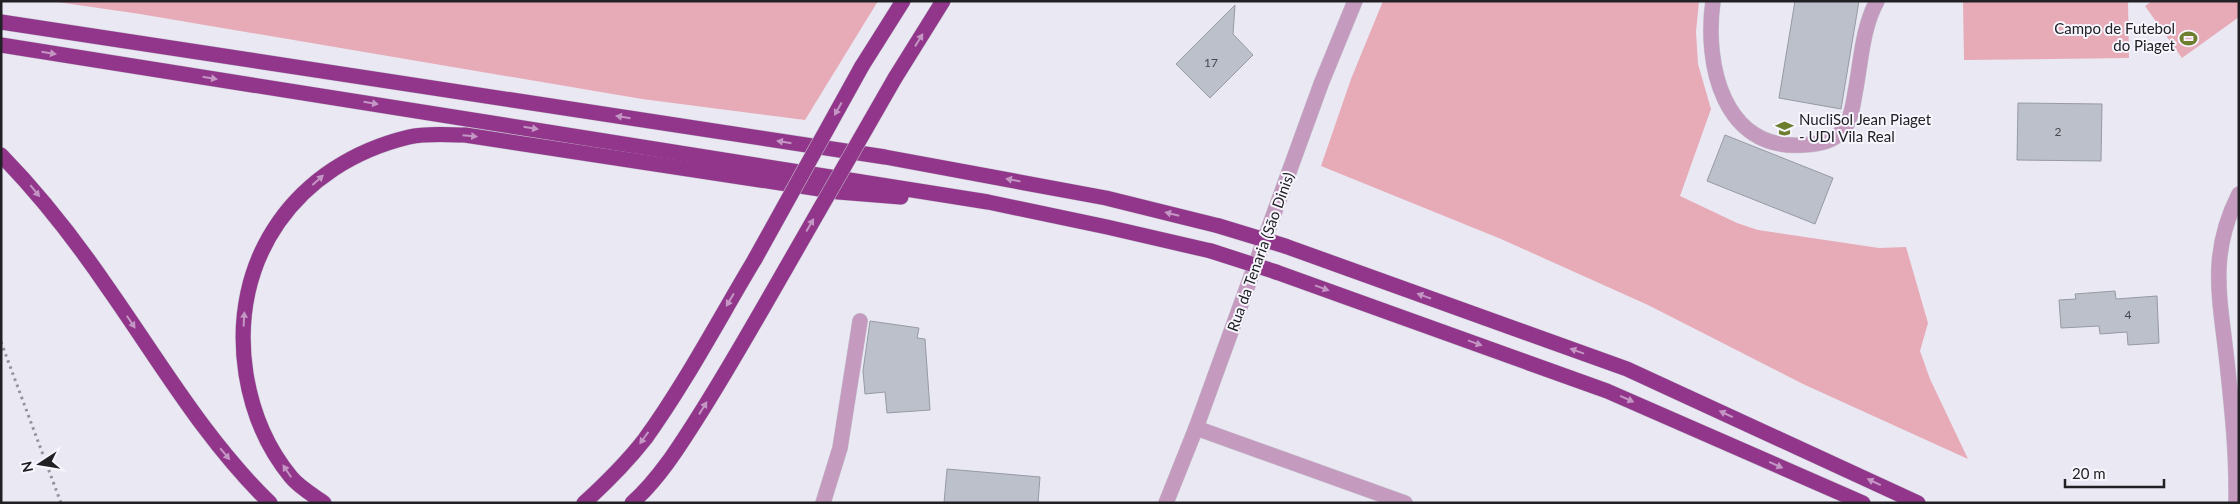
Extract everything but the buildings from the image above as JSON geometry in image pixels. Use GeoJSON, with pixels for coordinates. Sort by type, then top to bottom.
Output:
{"type":"FeatureCollection","features":[{"type":"Feature","properties":{"kind":"highway"},"geometry":{"type":"LineString","coordinates":[[584,503],[613,476],[644,439],[679,386],[755,259],[862,66],[903,1]]}},
{"type":"Feature","properties":{"kind":"highway"},"geometry":{"type":"LineString","coordinates":[[632,503],[642,494],[684,439],[723,376],[895,78],[944,1]]}},
{"type":"Feature","properties":{"kind":"highway"},"geometry":{"type":"LineString","coordinates":[[1,22],[884,157],[1106,198],[1219,226],[1286,246],[1627,369],[1918,503]]}},
{"type":"Feature","properties":{"kind":"highway"},"geometry":{"type":"LineString","coordinates":[[1,45],[988,202],[1107,226],[1211,251],[1276,272],[1607,390],[1864,503]]}},
{"type":"Feature","properties":{"kind":"highway"},"geometry":{"type":"LineString","coordinates":[[324,503],[292,478],[267,441],[250,399],[242,348],[244,310],[252,270],[269,235],[292,204],[324,175],[365,152],[410,137],[465,136],[839,192],[988,202]]}},
{"type":"Feature","properties":{"kind":"highway"},"geometry":{"type":"LineString","coordinates":[[1,155],[30,184],[67,230],[212,439],[247,480],[270,503]]}},
{"type":"Feature","properties":{"kind":"street","name":"Rua da Tenaria (São Dinis)"},"geometry":{"type":"LineString","coordinates":[[1166,503],[1196,428],[1321,84],[1355,1]]}},
{"type":"Feature","properties":{"kind":"street"},"geometry":{"type":"LineString","coordinates":[[1713,1],[1709,25],[1710,50],[1718,86],[1725,100],[1735,116],[1746,128],[1762,138],[1780,145],[1797,146],[1817,144],[1832,139],[1844,129],[1851,113],[1867,30],[1877,1]]}},
{"type":"Feature","properties":{"kind":"street"},"geometry":{"type":"LineString","coordinates":[[2236,503],[2235,440],[2217,268],[2224,230],[2239,194]]}},
{"type":"Feature","properties":{"kind":"street"},"geometry":{"type":"LineString","coordinates":[[823,503],[840,448],[860,320]]}},
{"type":"Feature","properties":{"kind":"street"},"geometry":{"type":"LineString","coordinates":[[2225,348],[2239,365]]}},
{"type":"Feature","properties":{"kind":"street"},"geometry":{"type":"LineString","coordinates":[[1196,428],[1404,503]]}},
{"type":"Feature","properties":{"kind":"path"},"geometry":{"type":"LineString","coordinates":[[1,342],[61,503]]}},
{"type":"Feature","properties":{"kind":"shaded area"},"geometry":{"type":"Polygon","coordinates":[[[50,1],[878,1],[805,120],[642,99],[140,14],[50,1]]]}},
{"type":"Feature","properties":{"kind":"shaded area"},"geometry":{"type":"Polygon","coordinates":[[[1383,1],[1699,1],[1696,32],[1698,64],[1711,109],[1680,196],[1737,223],[1758,230],[1879,248],[1906,247],[1928,323],[1920,351],[1930,379],[1968,459],[1803,384],[1648,305],[1501,239],[1321,166],[1351,79],[1383,1]]]}},
{"type":"Feature","properties":{"kind":"shaded area"},"geometry":{"type":"Polygon","coordinates":[[[1963,1],[2128,1],[2129,58],[1964,60],[1963,1]]]}},
{"type":"Feature","properties":{"kind":"shaded area","name":"Campo de Futebol do Piaget"},"geometry":{"type":"Polygon","coordinates":[[[2152,1],[2239,1],[2239,17],[2182,58],[2145,6],[2152,1]]]}},
{"type":"Feature","properties":{"kind":"place","name":"Campo de Futebol do Piaget"},"geometry":{"type":"Point","coordinates":[2189,38]}},
{"type":"Feature","properties":{"kind":"place","name":"NucliSol Jean Piaget - UDI Vila Real"},"geometry":{"type":"Point","coordinates":[1785,129]}}]}
